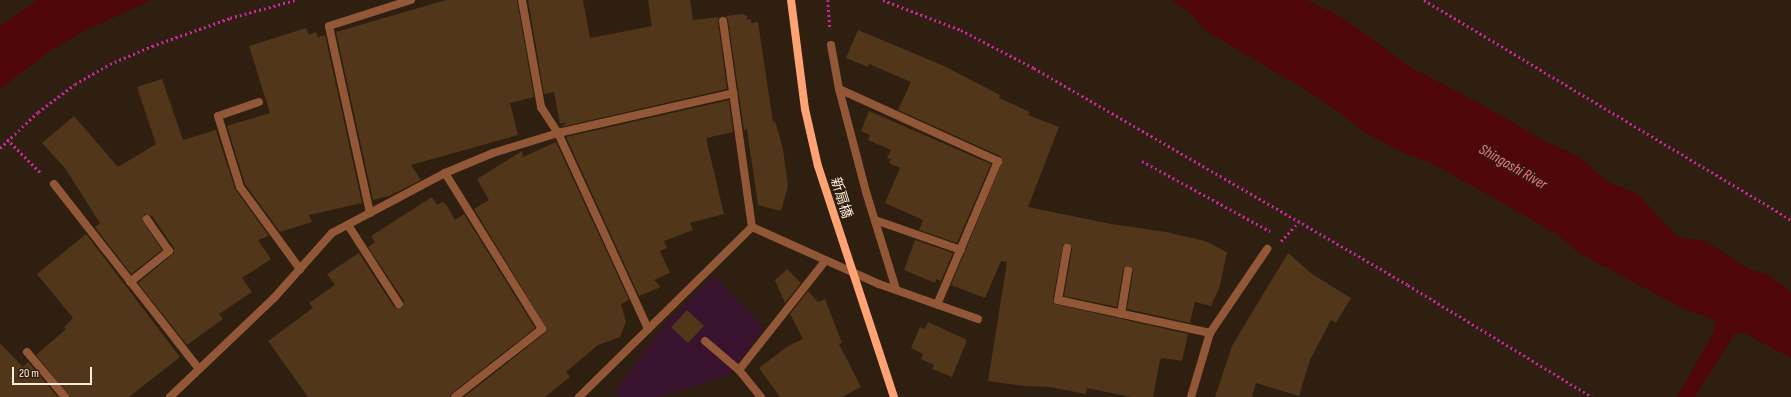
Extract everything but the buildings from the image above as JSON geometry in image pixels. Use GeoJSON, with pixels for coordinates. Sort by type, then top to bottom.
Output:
{"type":"FeatureCollection","features":[{"type":"Feature","properties":{"kind":"street"},"geometry":{"type":"LineString","coordinates":[[370,213],[329,26],[411,0]]}},
{"type":"Feature","properties":{"kind":"street"},"geometry":{"type":"LineString","coordinates":[[522,0],[541,107],[558,133],[648,329]]}},
{"type":"Feature","properties":{"kind":"street","name":"新扇橋"},"geometry":{"type":"LineString","coordinates":[[791,0],[805,108],[818,166],[894,397]]}},
{"type":"Feature","properties":{"kind":"street"},"geometry":{"type":"LineString","coordinates":[[723,21],[752,226]]}},
{"type":"Feature","properties":{"kind":"street"},"geometry":{"type":"LineString","coordinates":[[831,45],[839,89],[875,220],[896,289]]}},
{"type":"Feature","properties":{"kind":"street"},"geometry":{"type":"LineString","coordinates":[[839,89],[998,161],[937,305]]}},
{"type":"Feature","properties":{"kind":"street"},"geometry":{"type":"LineString","coordinates":[[170,397],[274,298],[332,234],[370,213],[445,173],[493,153],[558,133],[734,92]]}},
{"type":"Feature","properties":{"kind":"street"},"geometry":{"type":"LineString","coordinates":[[259,102],[218,116],[240,187],[300,269]]}},
{"type":"Feature","properties":{"kind":"street"},"geometry":{"type":"LineString","coordinates":[[445,173],[542,329],[456,397]]}},
{"type":"Feature","properties":{"kind":"street"},"geometry":{"type":"LineString","coordinates":[[54,184],[199,369]]}},
{"type":"Feature","properties":{"kind":"street"},"geometry":{"type":"LineString","coordinates":[[130,282],[169,251],[147,219]]}},
{"type":"Feature","properties":{"kind":"street"},"geometry":{"type":"LineString","coordinates":[[875,220],[961,250]]}},
{"type":"Feature","properties":{"kind":"street"},"geometry":{"type":"LineString","coordinates":[[348,225],[399,304]]}},
{"type":"Feature","properties":{"kind":"street"},"geometry":{"type":"LineString","coordinates":[[752,226],[825,261],[851,270],[879,284],[978,319]]}},
{"type":"Feature","properties":{"kind":"street"},"geometry":{"type":"LineString","coordinates":[[579,397],[752,226]]}},
{"type":"Feature","properties":{"kind":"street"},"geometry":{"type":"LineString","coordinates":[[1067,248],[1058,300],[1210,333]]}},
{"type":"Feature","properties":{"kind":"street"},"geometry":{"type":"LineString","coordinates":[[1191,397],[1210,333],[1267,248]]}},
{"type":"Feature","properties":{"kind":"street"},"geometry":{"type":"LineString","coordinates":[[739,370],[825,261]]}},
{"type":"Feature","properties":{"kind":"street"},"geometry":{"type":"LineString","coordinates":[[1121,314],[1128,270]]}},
{"type":"Feature","properties":{"kind":"street"},"geometry":{"type":"LineString","coordinates":[[705,341],[739,370],[760,397]]}},
{"type":"Feature","properties":{"kind":"street"},"geometry":{"type":"LineString","coordinates":[[27,352],[65,397]]}},
{"type":"Feature","properties":{"kind":"path"},"geometry":{"type":"LineString","coordinates":[[0,148],[7,139],[75,84],[110,64],[152,46],[216,23],[295,0]]}},
{"type":"Feature","properties":{"kind":"path"},"geometry":{"type":"LineString","coordinates":[[828,0],[830,31]]}},
{"type":"Feature","properties":{"kind":"path"},"geometry":{"type":"LineString","coordinates":[[883,0],[961,30],[1034,68],[1298,222],[1592,397]]}},
{"type":"Feature","properties":{"kind":"path"},"geometry":{"type":"LineString","coordinates":[[1424,0],[1791,220]]}},
{"type":"Feature","properties":{"kind":"path"},"geometry":{"type":"LineString","coordinates":[[7,139],[54,184]]}},
{"type":"Feature","properties":{"kind":"path"},"geometry":{"type":"LineString","coordinates":[[1142,161],[1270,230],[1267,248],[1276,246],[1298,222]]}},
{"type":"Feature","properties":{"kind":"shaded area"},"geometry":{"type":"Polygon","coordinates":[[[714,275],[764,328],[730,375],[660,397],[620,397],[615,391],[666,323],[714,275]]]}},
{"type":"Feature","properties":{"kind":"water"},"geometry":{"type":"Polygon","coordinates":[[[37,0],[152,0],[88,29],[50,51],[0,89],[0,26],[37,0]]]}},
{"type":"Feature","properties":{"kind":"water","name":"Shingashi River"},"geometry":{"type":"Polygon","coordinates":[[[1170,0],[1307,0],[1343,18],[1412,68],[1481,104],[1543,140],[1580,157],[1606,181],[1638,194],[1677,237],[1705,241],[1749,269],[1767,274],[1791,292],[1791,358],[1744,333],[1735,333],[1695,397],[1677,397],[1714,332],[1715,320],[1684,309],[1579,253],[1558,235],[1487,194],[1429,162],[1408,155],[1369,135],[1316,96],[1206,31],[1187,10],[1170,0]]]}}]}
